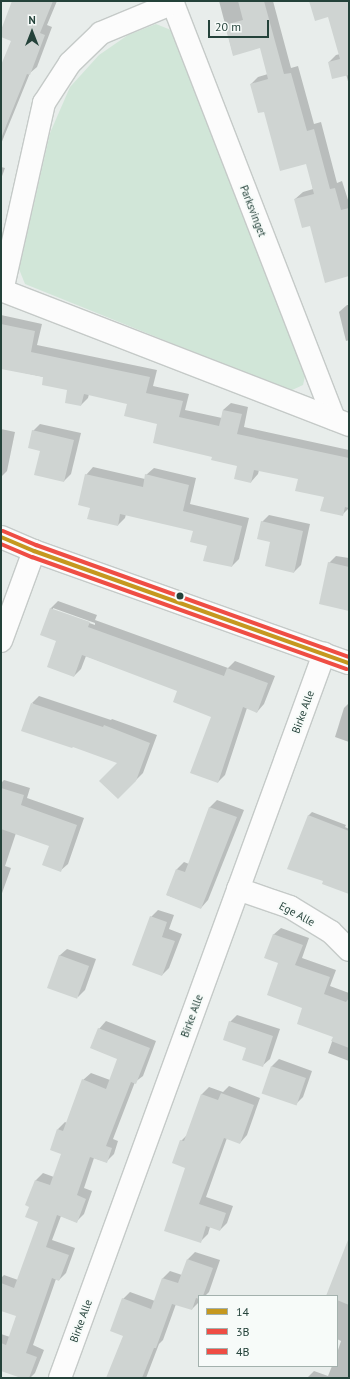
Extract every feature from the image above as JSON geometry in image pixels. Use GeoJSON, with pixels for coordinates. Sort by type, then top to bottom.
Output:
{"type":"FeatureCollection","features":[{"type":"Feature","properties":{"kind":"street","name":"Parksvinget"},"geometry":{"type":"LineString","coordinates":[[172,2],[341,422],[1,291],[44,103],[70,63],[101,33],[172,2]]}},
{"type":"Feature","properties":{"kind":"street"},"geometry":{"type":"LineString","coordinates":[[1,537],[34,551],[349,663]]}},
{"type":"Feature","properties":{"kind":"street"},"geometry":{"type":"LineString","coordinates":[[1,641],[34,551]]}},
{"type":"Feature","properties":{"kind":"street","name":"Birke Alle"},"geometry":{"type":"LineString","coordinates":[[60,1378],[324,654]]}},
{"type":"Feature","properties":{"kind":"street","name":"Ege Alle"},"geometry":{"type":"LineString","coordinates":[[238,889],[290,907],[331,932],[349,950]]}},
{"type":"Feature","properties":{"kind":"green space"},"geometry":{"type":"Polygon","coordinates":[[[156,24],[171,30],[306,372],[303,385],[290,391],[25,284],[19,269],[50,133],[70,87],[99,55],[128,35],[156,24]]]}},
{"type":"Feature","properties":{"kind":"building"},"geometry":{"type":"Polygon","coordinates":[[[12,1],[53,1],[40,33],[45,35],[30,75],[27,74],[2,136],[1,65],[11,41],[1,37],[1,30],[12,1]]]}},
{"type":"Feature","properties":{"kind":"building"},"geometry":{"type":"Polygon","coordinates":[[[238,1],[264,1],[284,74],[291,73],[307,131],[314,129],[330,189],[335,188],[341,210],[349,208],[349,276],[325,283],[310,226],[302,228],[294,199],[314,194],[306,164],[280,171],[264,112],[258,113],[250,84],[268,79],[260,48],[233,56],[225,25],[243,20],[238,1]]]}},
{"type":"Feature","properties":{"kind":"building"},"geometry":{"type":"Polygon","coordinates":[[[309,1],[349,1],[349,75],[332,79],[328,62],[340,59],[328,17],[315,21],[309,1]]]}},
{"type":"Feature","properties":{"kind":"building"},"geometry":{"type":"Polygon","coordinates":[[[1,324],[35,331],[31,352],[150,377],[146,393],[183,401],[179,417],[219,426],[223,410],[242,414],[237,434],[349,458],[349,508],[345,507],[343,516],[320,511],[324,497],[295,491],[298,479],[254,470],[251,483],[234,479],[237,466],[211,460],[212,457],[153,443],[157,424],[124,416],[127,404],[84,394],[81,406],[65,403],[67,390],[42,385],[43,377],[1,369],[1,324]]]}},
{"type":"Feature","properties":{"kind":"building"},"geometry":{"type":"Polygon","coordinates":[[[32,430],[74,440],[64,482],[34,475],[40,451],[28,448],[32,430]]]}},
{"type":"Feature","properties":{"kind":"building"},"geometry":{"type":"Polygon","coordinates":[[[85,474],[143,487],[145,474],[189,485],[183,511],[242,526],[232,567],[203,561],[207,546],[190,542],[193,531],[120,514],[118,526],[87,519],[90,508],[78,505],[85,474]]]}},
{"type":"Feature","properties":{"kind":"building"},"geometry":{"type":"Polygon","coordinates":[[[261,521],[303,531],[294,573],[265,566],[270,542],[257,539],[261,521]]]}},
{"type":"Feature","properties":{"kind":"building"},"geometry":{"type":"Polygon","coordinates":[[[328,562],[349,567],[349,611],[319,604],[328,562]]]}},
{"type":"Feature","properties":{"kind":"building"},"geometry":{"type":"Polygon","coordinates":[[[50,608],[90,622],[88,627],[224,676],[227,668],[268,683],[257,713],[243,707],[218,783],[190,773],[211,717],[173,702],[177,691],[82,655],[74,677],[47,667],[56,641],[40,635],[50,608]]]}},
{"type":"Feature","properties":{"kind":"building"},"geometry":{"type":"Polygon","coordinates":[[[31,703],[103,727],[104,725],[150,743],[136,781],[118,799],[99,781],[117,763],[73,747],[72,748],[21,731],[31,703]]]}},
{"type":"Feature","properties":{"kind":"building"},"geometry":{"type":"Polygon","coordinates":[[[1,788],[24,795],[21,805],[77,825],[61,872],[42,865],[49,846],[1,829],[1,788]]]}},
{"type":"Feature","properties":{"kind":"building"},"geometry":{"type":"Polygon","coordinates":[[[209,807],[237,817],[201,909],[166,895],[176,869],[185,872],[209,807]]]}},
{"type":"Feature","properties":{"kind":"building"},"geometry":{"type":"Polygon","coordinates":[[[308,815],[349,831],[349,894],[322,884],[323,881],[287,869],[308,815]]]}},
{"type":"Feature","properties":{"kind":"building"},"geometry":{"type":"Polygon","coordinates":[[[150,916],[167,922],[162,937],[175,941],[162,976],[132,965],[150,916]]]}},
{"type":"Feature","properties":{"kind":"building"},"geometry":{"type":"Polygon","coordinates":[[[273,934],[303,945],[295,965],[330,977],[324,994],[346,1002],[349,998],[349,1048],[331,1041],[333,1037],[297,1024],[302,1008],[267,995],[278,963],[264,958],[273,934]]]}},
{"type":"Feature","properties":{"kind":"building"},"geometry":{"type":"Polygon","coordinates":[[[59,955],[89,966],[77,999],[47,988],[59,955]]]}},
{"type":"Feature","properties":{"kind":"building"},"geometry":{"type":"Polygon","coordinates":[[[229,1021],[273,1036],[263,1067],[242,1060],[246,1048],[223,1040],[229,1021]]]}},
{"type":"Feature","properties":{"kind":"building"},"geometry":{"type":"Polygon","coordinates":[[[98,1028],[150,1048],[136,1084],[131,1082],[106,1146],[112,1148],[107,1163],[90,1157],[77,1195],[86,1199],[77,1223],[57,1215],[46,1247],[69,1255],[59,1281],[52,1278],[26,1353],[37,1357],[29,1378],[21,1378],[1,1371],[1,1343],[6,1345],[16,1316],[1,1311],[1,1283],[14,1288],[38,1222],[25,1217],[29,1207],[25,1205],[35,1180],[50,1185],[61,1154],[50,1150],[57,1129],[63,1131],[82,1079],[106,1089],[117,1059],[90,1048],[98,1028]]]}},
{"type":"Feature","properties":{"kind":"building"},"geometry":{"type":"Polygon","coordinates":[[[271,1066],[306,1078],[297,1105],[262,1093],[271,1066]]]}},
{"type":"Feature","properties":{"kind":"building"},"geometry":{"type":"Polygon","coordinates":[[[221,1093],[254,1105],[240,1144],[224,1138],[199,1204],[226,1213],[220,1231],[206,1226],[201,1243],[164,1231],[185,1168],[172,1163],[180,1140],[184,1141],[201,1094],[218,1100],[221,1093]]]}},
{"type":"Feature","properties":{"kind":"building"},"geometry":{"type":"Polygon","coordinates":[[[349,1240],[349,1305],[338,1300],[338,1295],[326,1295],[349,1240]]]}},
{"type":"Feature","properties":{"kind":"building"},"geometry":{"type":"Polygon","coordinates":[[[187,1259],[213,1268],[203,1295],[198,1295],[198,1299],[196,1298],[192,1310],[172,1304],[156,1348],[154,1348],[142,1378],[106,1378],[123,1336],[110,1331],[122,1298],[151,1309],[162,1278],[178,1283],[187,1259]]]}},
{"type":"Feature","properties":{"kind":"transit line","name":"4B"},"geometry":{"type":"LineString","coordinates":[[3,531],[36,545],[349,657]]}},
{"type":"Feature","properties":{"kind":"transit line","name":"14"},"geometry":{"type":"LineString","coordinates":[[1,537],[34,551],[349,663]]}},
{"type":"Feature","properties":{"kind":"transit line","name":"3B"},"geometry":{"type":"LineString","coordinates":[[1,544],[32,557],[347,669]]}}]}
